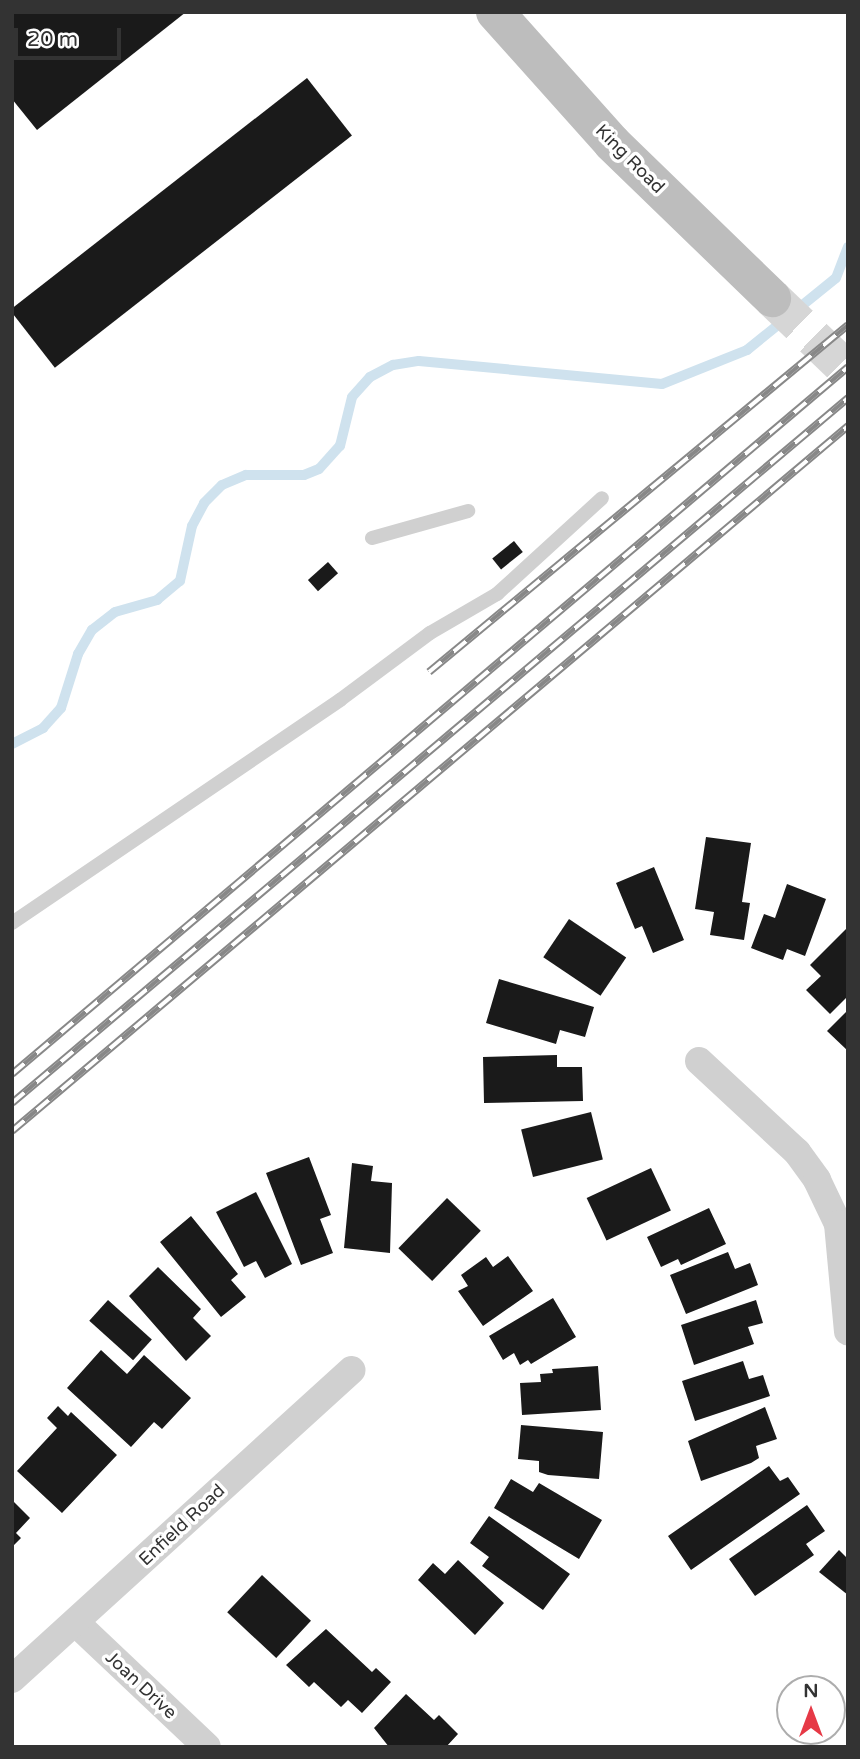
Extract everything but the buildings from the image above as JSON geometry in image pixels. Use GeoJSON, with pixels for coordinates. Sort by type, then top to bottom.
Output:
{"type":"FeatureCollection","features":[{"type":"Feature","properties":{"kind":"street","name":"King Road"},"geometry":{"type":"LineString","coordinates":[[495,12],[612,143],[772,298]]}},
{"type":"Feature","properties":{"kind":"street"},"geometry":{"type":"LineString","coordinates":[[699,1061],[797,1152],[817,1180],[838,1224],[848,1332]]}},
{"type":"Feature","properties":{"kind":"street","name":"Enfield Road"},"geometry":{"type":"LineString","coordinates":[[12,1679],[351,1370]]}},
{"type":"Feature","properties":{"kind":"street","name":"Joan Drive"},"geometry":{"type":"LineString","coordinates":[[76,1623],[207,1747]]}},
{"type":"Feature","properties":{"kind":"lane"},"geometry":{"type":"LineString","coordinates":[[12,923],[329,708],[430,633],[497,594],[602,498]]}},
{"type":"Feature","properties":{"kind":"lane"},"geometry":{"type":"LineString","coordinates":[[372,538],[468,510]]}},
{"type":"Feature","properties":{"kind":"waterway"},"geometry":{"type":"LineString","coordinates":[[12,744],[43,728],[61,708],[78,654],[92,630],[115,612],[157,600],[180,581],[192,526],[204,503],[222,485],[246,475],[304,475],[319,469],[340,446],[352,397],[370,377],[393,365],[419,361],[662,384],[747,350],[836,278],[848,247]]}},
{"type":"Feature","properties":{"kind":"tunnel"},"geometry":{"type":"LineString","coordinates":[[772,298],[848,371]]}},
{"type":"Feature","properties":{"kind":"railway"},"geometry":{"type":"LineString","coordinates":[[429,672],[848,325]]}},
{"type":"Feature","properties":{"kind":"railway"},"geometry":{"type":"LineString","coordinates":[[12,1074],[848,367]]}},
{"type":"Feature","properties":{"kind":"railway"},"geometry":{"type":"LineString","coordinates":[[12,1103],[848,398]]}},
{"type":"Feature","properties":{"kind":"railway"},"geometry":{"type":"LineString","coordinates":[[12,1131],[848,426]]}}]}
